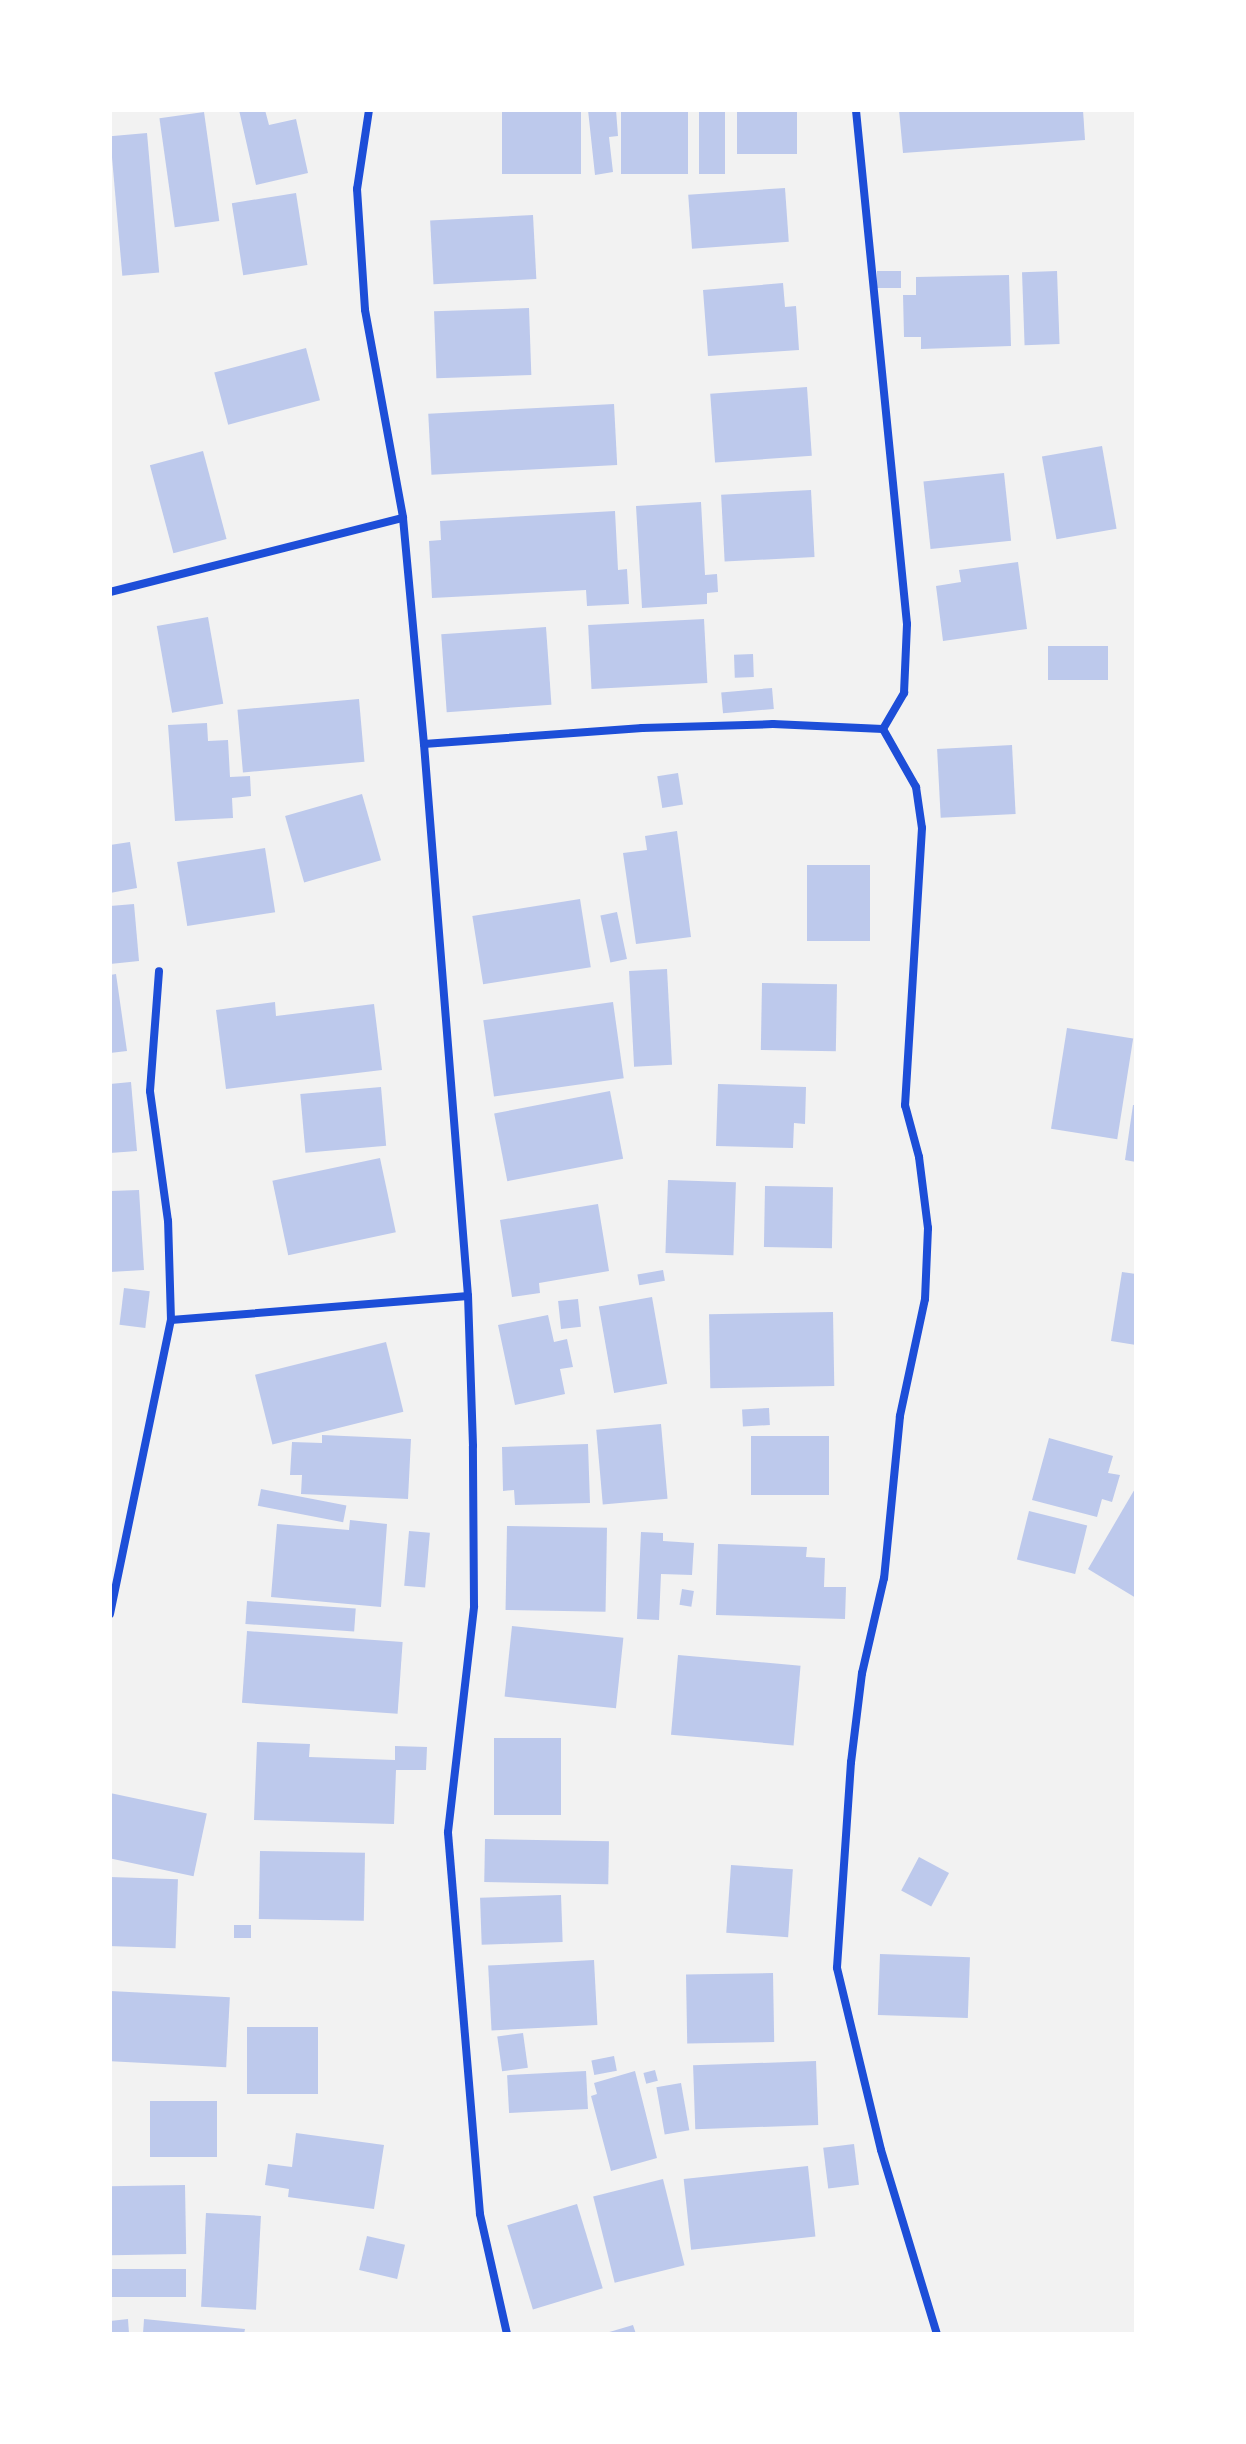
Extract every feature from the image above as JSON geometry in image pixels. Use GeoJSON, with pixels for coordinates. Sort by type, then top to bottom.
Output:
{"type":"FeatureCollection","features":[{"type":"Feature","properties":{"kind":"street"},"geometry":{"type":"LineString","coordinates":[[369,110],[357,189],[365,310],[403,518],[468,1296],[474,1606],[448,1832],[480,2214],[507,2334]]}},
{"type":"Feature","properties":{"kind":"street"},"geometry":{"type":"LineString","coordinates":[[856,110],[907,624],[904,693],[883,729]]}},
{"type":"Feature","properties":{"kind":"street"},"geometry":{"type":"LineString","coordinates":[[110,592],[403,518]]}},
{"type":"Feature","properties":{"kind":"street"},"geometry":{"type":"LineString","coordinates":[[424,744],[642,728],[773,724],[883,729]]}},
{"type":"Feature","properties":{"kind":"street"},"geometry":{"type":"LineString","coordinates":[[883,729],[916,787],[922,828],[905,1105],[919,1157],[928,1228],[925,1299],[900,1416],[884,1578],[858,1702],[837,1968],[881,2150],[937,2334]]}},
{"type":"Feature","properties":{"kind":"street"},"geometry":{"type":"LineString","coordinates":[[110,1614],[171,1320],[168,1221],[150,1091],[159,971]]}},
{"type":"Feature","properties":{"kind":"street"},"geometry":{"type":"LineString","coordinates":[[171,1320],[468,1296]]}},
{"type":"Feature","properties":{"kind":"building"},"geometry":{"type":"Polygon","coordinates":[[[239,110],[265,110],[269,125],[296,119],[308,173],[256,185],[239,110]]]}},
{"type":"Feature","properties":{"kind":"building"},"geometry":{"type":"Polygon","coordinates":[[[502,110],[581,110],[581,174],[502,174],[502,110]]]}},
{"type":"Feature","properties":{"kind":"building"},"geometry":{"type":"Polygon","coordinates":[[[588,110],[616,110],[618,136],[609,137],[613,172],[595,175],[588,110]]]}},
{"type":"Feature","properties":{"kind":"building"},"geometry":{"type":"Polygon","coordinates":[[[621,110],[688,110],[688,174],[621,174],[621,110]]]}},
{"type":"Feature","properties":{"kind":"building"},"geometry":{"type":"Polygon","coordinates":[[[699,110],[725,110],[725,174],[699,174],[699,110]]]}},
{"type":"Feature","properties":{"kind":"building"},"geometry":{"type":"Polygon","coordinates":[[[737,110],[797,110],[797,154],[737,154],[737,110]]]}},
{"type":"Feature","properties":{"kind":"building"},"geometry":{"type":"Polygon","coordinates":[[[899,110],[1083,110],[1085,140],[903,153],[899,110]]]}},
{"type":"Feature","properties":{"kind":"building"},"geometry":{"type":"Polygon","coordinates":[[[204,112],[219,221],[175,227],[159,118],[204,112]]]}},
{"type":"Feature","properties":{"kind":"building"},"geometry":{"type":"Polygon","coordinates":[[[147,133],[159,272],[122,276],[110,136],[147,133]]]}},
{"type":"Feature","properties":{"kind":"building"},"geometry":{"type":"Polygon","coordinates":[[[785,188],[789,242],[692,249],[688,195],[785,188]]]}},
{"type":"Feature","properties":{"kind":"building"},"geometry":{"type":"Polygon","coordinates":[[[296,193],[307,265],[243,275],[232,203],[296,193]]]}},
{"type":"Feature","properties":{"kind":"building"},"geometry":{"type":"Polygon","coordinates":[[[533,215],[536,279],[433,284],[430,220],[533,215]]]}},
{"type":"Feature","properties":{"kind":"building"},"geometry":{"type":"Polygon","coordinates":[[[877,271],[901,271],[901,288],[877,288],[877,271]]]}},
{"type":"Feature","properties":{"kind":"building"},"geometry":{"type":"Polygon","coordinates":[[[1057,271],[1060,344],[1025,345],[1022,272],[1057,271]]]}},
{"type":"Feature","properties":{"kind":"building"},"geometry":{"type":"Polygon","coordinates":[[[1009,275],[1011,346],[921,349],[921,337],[904,337],[903,295],[916,295],[916,277],[1009,275]]]}},
{"type":"Feature","properties":{"kind":"building"},"geometry":{"type":"Polygon","coordinates":[[[783,283],[785,307],[796,306],[799,350],[708,356],[703,290],[783,283]]]}},
{"type":"Feature","properties":{"kind":"building"},"geometry":{"type":"Polygon","coordinates":[[[529,308],[531,375],[436,378],[434,311],[529,308]]]}},
{"type":"Feature","properties":{"kind":"building"},"geometry":{"type":"Polygon","coordinates":[[[306,348],[320,400],[228,425],[214,373],[306,348]]]}},
{"type":"Feature","properties":{"kind":"building"},"geometry":{"type":"Polygon","coordinates":[[[807,387],[812,456],[715,463],[710,394],[807,387]]]}},
{"type":"Feature","properties":{"kind":"building"},"geometry":{"type":"Polygon","coordinates":[[[614,404],[617,465],[431,475],[428,414],[614,404]]]}},
{"type":"Feature","properties":{"kind":"building"},"geometry":{"type":"Polygon","coordinates":[[[1102,446],[1117,529],[1057,539],[1042,457],[1102,446]]]}},
{"type":"Feature","properties":{"kind":"building"},"geometry":{"type":"Polygon","coordinates":[[[203,451],[227,539],[173,553],[150,465],[203,451]]]}},
{"type":"Feature","properties":{"kind":"building"},"geometry":{"type":"Polygon","coordinates":[[[1004,473],[1011,541],[931,549],[923,481],[1004,473]]]}},
{"type":"Feature","properties":{"kind":"building"},"geometry":{"type":"Polygon","coordinates":[[[811,490],[815,557],[725,562],[721,495],[811,490]]]}},
{"type":"Feature","properties":{"kind":"building"},"geometry":{"type":"Polygon","coordinates":[[[701,502],[705,575],[717,574],[718,592],[707,593],[707,604],[642,608],[636,506],[701,502]]]}},
{"type":"Feature","properties":{"kind":"building"},"geometry":{"type":"Polygon","coordinates":[[[615,511],[618,570],[627,569],[629,604],[587,606],[586,590],[432,598],[429,541],[441,540],[440,521],[615,511]]]}},
{"type":"Feature","properties":{"kind":"building"},"geometry":{"type":"Polygon","coordinates":[[[1018,562],[1027,629],[943,641],[936,586],[961,582],[959,570],[1018,562]]]}},
{"type":"Feature","properties":{"kind":"building"},"geometry":{"type":"Polygon","coordinates":[[[208,617],[223,704],[172,713],[157,626],[208,617]]]}},
{"type":"Feature","properties":{"kind":"building"},"geometry":{"type":"Polygon","coordinates":[[[704,619],[707,683],[592,689],[588,625],[704,619]]]}},
{"type":"Feature","properties":{"kind":"building"},"geometry":{"type":"Polygon","coordinates":[[[546,627],[551,705],[447,712],[441,634],[546,627]]]}},
{"type":"Feature","properties":{"kind":"building"},"geometry":{"type":"Polygon","coordinates":[[[1048,646],[1108,646],[1108,680],[1048,680],[1048,646]]]}},
{"type":"Feature","properties":{"kind":"building"},"geometry":{"type":"Polygon","coordinates":[[[753,654],[754,677],[735,678],[734,655],[753,654]]]}},
{"type":"Feature","properties":{"kind":"building"},"geometry":{"type":"Polygon","coordinates":[[[772,688],[774,709],[723,713],[721,692],[772,688]]]}},
{"type":"Feature","properties":{"kind":"building"},"geometry":{"type":"Polygon","coordinates":[[[359,699],[364,762],[243,772],[237,710],[359,699]]]}},
{"type":"Feature","properties":{"kind":"building"},"geometry":{"type":"Polygon","coordinates":[[[207,723],[208,741],[228,740],[230,777],[250,776],[251,796],[232,798],[233,818],[175,821],[168,725],[207,723]]]}},
{"type":"Feature","properties":{"kind":"building"},"geometry":{"type":"Polygon","coordinates":[[[1012,745],[1016,814],[941,818],[937,749],[1012,745]]]}},
{"type":"Feature","properties":{"kind":"building"},"geometry":{"type":"Polygon","coordinates":[[[678,773],[683,805],[662,808],[657,776],[678,773]]]}},
{"type":"Feature","properties":{"kind":"building"},"geometry":{"type":"Polygon","coordinates":[[[362,794],[381,860],[304,882],[285,816],[362,794]]]}},
{"type":"Feature","properties":{"kind":"building"},"geometry":{"type":"Polygon","coordinates":[[[677,831],[691,937],[636,944],[623,853],[647,850],[645,836],[677,831]]]}},
{"type":"Feature","properties":{"kind":"building"},"geometry":{"type":"Polygon","coordinates":[[[130,842],[137,888],[110,893],[110,845],[130,842]]]}},
{"type":"Feature","properties":{"kind":"building"},"geometry":{"type":"Polygon","coordinates":[[[265,848],[275,912],[187,926],[177,862],[265,848]]]}},
{"type":"Feature","properties":{"kind":"building"},"geometry":{"type":"Polygon","coordinates":[[[807,865],[870,865],[870,941],[807,941],[807,865]]]}},
{"type":"Feature","properties":{"kind":"building"},"geometry":{"type":"Polygon","coordinates":[[[580,899],[591,967],[483,984],[472,916],[580,899]]]}},
{"type":"Feature","properties":{"kind":"building"},"geometry":{"type":"Polygon","coordinates":[[[134,904],[139,961],[110,964],[110,906],[134,904]]]}},
{"type":"Feature","properties":{"kind":"building"},"geometry":{"type":"Polygon","coordinates":[[[617,912],[627,959],[610,962],[600,916],[617,912]]]}},
{"type":"Feature","properties":{"kind":"building"},"geometry":{"type":"Polygon","coordinates":[[[667,969],[672,1065],[634,1067],[629,971],[667,969]]]}},
{"type":"Feature","properties":{"kind":"building"},"geometry":{"type":"Polygon","coordinates":[[[116,974],[127,1051],[110,1053],[110,975],[116,974]]]}},
{"type":"Feature","properties":{"kind":"building"},"geometry":{"type":"Polygon","coordinates":[[[762,983],[837,984],[836,1051],[761,1050],[762,983]]]}},
{"type":"Feature","properties":{"kind":"building"},"geometry":{"type":"Polygon","coordinates":[[[275,1002],[276,1016],[374,1004],[382,1070],[226,1089],[216,1010],[275,1002]]]}},
{"type":"Feature","properties":{"kind":"building"},"geometry":{"type":"Polygon","coordinates":[[[613,1002],[624,1078],[494,1096],[483,1020],[613,1002]]]}},
{"type":"Feature","properties":{"kind":"building"},"geometry":{"type":"Polygon","coordinates":[[[1067,1028],[1133,1038],[1117,1139],[1051,1129],[1067,1028]]]}},
{"type":"Feature","properties":{"kind":"building"},"geometry":{"type":"Polygon","coordinates":[[[131,1082],[137,1151],[110,1153],[110,1084],[131,1082]]]}},
{"type":"Feature","properties":{"kind":"building"},"geometry":{"type":"Polygon","coordinates":[[[718,1084],[806,1087],[805,1124],[794,1123],[793,1148],[716,1146],[718,1084]]]}},
{"type":"Feature","properties":{"kind":"building"},"geometry":{"type":"Polygon","coordinates":[[[381,1087],[386,1146],[305,1153],[300,1094],[381,1087]]]}},
{"type":"Feature","properties":{"kind":"building"},"geometry":{"type":"Polygon","coordinates":[[[610,1091],[623,1159],[507,1181],[494,1114],[610,1091]]]}},
{"type":"Feature","properties":{"kind":"building"},"geometry":{"type":"Polygon","coordinates":[[[1133,1105],[1136,1105],[1136,1162],[1125,1160],[1133,1105]]]}},
{"type":"Feature","properties":{"kind":"building"},"geometry":{"type":"Polygon","coordinates":[[[380,1158],[396,1232],[288,1255],[272,1181],[380,1158]]]}},
{"type":"Feature","properties":{"kind":"building"},"geometry":{"type":"Polygon","coordinates":[[[668,1180],[736,1182],[733,1255],[665,1253],[668,1180]]]}},
{"type":"Feature","properties":{"kind":"building"},"geometry":{"type":"Polygon","coordinates":[[[765,1186],[833,1187],[832,1248],[764,1247],[765,1186]]]}},
{"type":"Feature","properties":{"kind":"building"},"geometry":{"type":"Polygon","coordinates":[[[139,1190],[144,1270],[110,1272],[110,1191],[139,1190]]]}},
{"type":"Feature","properties":{"kind":"building"},"geometry":{"type":"Polygon","coordinates":[[[598,1204],[609,1271],[539,1283],[540,1293],[512,1297],[500,1220],[598,1204]]]}},
{"type":"Feature","properties":{"kind":"building"},"geometry":{"type":"Polygon","coordinates":[[[663,1270],[665,1281],[639,1285],[637,1275],[663,1270]]]}},
{"type":"Feature","properties":{"kind":"building"},"geometry":{"type":"Polygon","coordinates":[[[1122,1272],[1136,1274],[1136,1345],[1111,1341],[1122,1272]]]}},
{"type":"Feature","properties":{"kind":"building"},"geometry":{"type":"Polygon","coordinates":[[[124,1288],[150,1291],[145,1328],[119,1325],[124,1288]]]}},
{"type":"Feature","properties":{"kind":"building"},"geometry":{"type":"Polygon","coordinates":[[[652,1297],[667,1384],[614,1393],[599,1306],[652,1297]]]}},
{"type":"Feature","properties":{"kind":"building"},"geometry":{"type":"Polygon","coordinates":[[[578,1299],[581,1327],[561,1329],[558,1301],[578,1299]]]}},
{"type":"Feature","properties":{"kind":"building"},"geometry":{"type":"Polygon","coordinates":[[[833,1312],[834,1386],[710,1388],[709,1314],[833,1312]]]}},
{"type":"Feature","properties":{"kind":"building"},"geometry":{"type":"Polygon","coordinates":[[[548,1315],[554,1342],[567,1339],[573,1367],[560,1369],[565,1394],[515,1405],[498,1325],[548,1315]]]}},
{"type":"Feature","properties":{"kind":"building"},"geometry":{"type":"Polygon","coordinates":[[[386,1342],[403,1412],[272,1445],[255,1375],[386,1342]]]}},
{"type":"Feature","properties":{"kind":"building"},"geometry":{"type":"Polygon","coordinates":[[[769,1408],[770,1425],[743,1426],[742,1409],[769,1408]]]}},
{"type":"Feature","properties":{"kind":"building"},"geometry":{"type":"Polygon","coordinates":[[[661,1424],[668,1499],[603,1504],[596,1430],[661,1424]]]}},
{"type":"Feature","properties":{"kind":"building"},"geometry":{"type":"Polygon","coordinates":[[[322,1435],[411,1439],[408,1499],[301,1494],[302,1475],[290,1475],[292,1442],[322,1443],[322,1435]]]}},
{"type":"Feature","properties":{"kind":"building"},"geometry":{"type":"Polygon","coordinates":[[[751,1436],[829,1436],[829,1495],[751,1495],[751,1436]]]}},
{"type":"Feature","properties":{"kind":"building"},"geometry":{"type":"Polygon","coordinates":[[[1049,1438],[1113,1456],[1108,1473],[1120,1475],[1112,1502],[1102,1499],[1097,1517],[1032,1500],[1049,1438]]]}},
{"type":"Feature","properties":{"kind":"building"},"geometry":{"type":"Polygon","coordinates":[[[588,1444],[590,1503],[515,1505],[514,1490],[503,1491],[502,1447],[588,1444]]]}},
{"type":"Feature","properties":{"kind":"building"},"geometry":{"type":"Polygon","coordinates":[[[1136,1487],[1136,1598],[1088,1569],[1136,1487]]]}},
{"type":"Feature","properties":{"kind":"building"},"geometry":{"type":"Polygon","coordinates":[[[261,1489],[346,1506],[343,1522],[258,1506],[261,1489]]]}},
{"type":"Feature","properties":{"kind":"building"},"geometry":{"type":"Polygon","coordinates":[[[1029,1511],[1087,1526],[1075,1574],[1017,1560],[1029,1511]]]}},
{"type":"Feature","properties":{"kind":"building"},"geometry":{"type":"Polygon","coordinates":[[[350,1520],[387,1524],[381,1607],[271,1597],[277,1524],[349,1530],[350,1520]]]}},
{"type":"Feature","properties":{"kind":"building"},"geometry":{"type":"Polygon","coordinates":[[[507,1526],[607,1528],[606,1612],[506,1610],[507,1526]]]}},
{"type":"Feature","properties":{"kind":"building"},"geometry":{"type":"Polygon","coordinates":[[[409,1531],[430,1533],[425,1588],[404,1586],[409,1531]]]}},
{"type":"Feature","properties":{"kind":"building"},"geometry":{"type":"Polygon","coordinates":[[[641,1532],[663,1533],[663,1541],[694,1543],[692,1575],[661,1574],[659,1620],[637,1619],[641,1532]]]}},
{"type":"Feature","properties":{"kind":"building"},"geometry":{"type":"Polygon","coordinates":[[[718,1544],[807,1547],[806,1557],[825,1558],[824,1587],[846,1587],[845,1619],[716,1615],[718,1544]]]}},
{"type":"Feature","properties":{"kind":"building"},"geometry":{"type":"Polygon","coordinates":[[[682,1589],[694,1591],[691,1607],[679,1605],[682,1589]]]}},
{"type":"Feature","properties":{"kind":"building"},"geometry":{"type":"Polygon","coordinates":[[[247,1601],[356,1609],[354,1632],[245,1624],[247,1601]]]}},
{"type":"Feature","properties":{"kind":"building"},"geometry":{"type":"Polygon","coordinates":[[[512,1626],[623,1638],[616,1708],[505,1697],[512,1626]]]}},
{"type":"Feature","properties":{"kind":"building"},"geometry":{"type":"Polygon","coordinates":[[[247,1631],[403,1642],[398,1714],[242,1703],[247,1631]]]}},
{"type":"Feature","properties":{"kind":"building"},"geometry":{"type":"Polygon","coordinates":[[[678,1655],[801,1666],[794,1745],[671,1735],[678,1655]]]}},
{"type":"Feature","properties":{"kind":"building"},"geometry":{"type":"Polygon","coordinates":[[[494,1738],[561,1738],[561,1815],[494,1815],[494,1738]]]}},
{"type":"Feature","properties":{"kind":"building"},"geometry":{"type":"Polygon","coordinates":[[[257,1742],[310,1744],[309,1757],[395,1760],[395,1746],[427,1747],[426,1770],[396,1770],[394,1824],[254,1820],[257,1742]]]}},
{"type":"Feature","properties":{"kind":"building"},"geometry":{"type":"Polygon","coordinates":[[[110,1793],[207,1814],[194,1876],[110,1858],[110,1793]]]}},
{"type":"Feature","properties":{"kind":"building"},"geometry":{"type":"Polygon","coordinates":[[[485,1839],[609,1841],[608,1884],[484,1882],[485,1839]]]}},
{"type":"Feature","properties":{"kind":"building"},"geometry":{"type":"Polygon","coordinates":[[[260,1851],[365,1853],[364,1921],[259,1919],[260,1851]]]}},
{"type":"Feature","properties":{"kind":"building"},"geometry":{"type":"Polygon","coordinates":[[[919,1857],[949,1873],[931,1907],[901,1891],[919,1857]]]}},
{"type":"Feature","properties":{"kind":"building"},"geometry":{"type":"Polygon","coordinates":[[[731,1865],[793,1869],[788,1937],[726,1933],[731,1865]]]}},
{"type":"Feature","properties":{"kind":"building"},"geometry":{"type":"Polygon","coordinates":[[[110,1877],[178,1879],[176,1948],[110,1946],[110,1877]]]}},
{"type":"Feature","properties":{"kind":"building"},"geometry":{"type":"Polygon","coordinates":[[[561,1895],[563,1942],[482,1945],[480,1898],[561,1895]]]}},
{"type":"Feature","properties":{"kind":"building"},"geometry":{"type":"Polygon","coordinates":[[[234,1925],[251,1925],[251,1938],[234,1938],[234,1925]]]}},
{"type":"Feature","properties":{"kind":"building"},"geometry":{"type":"Polygon","coordinates":[[[880,1954],[970,1957],[968,2018],[878,2015],[880,1954]]]}},
{"type":"Feature","properties":{"kind":"building"},"geometry":{"type":"Polygon","coordinates":[[[594,1960],[597,2025],[492,2030],[488,1966],[594,1960]]]}},
{"type":"Feature","properties":{"kind":"building"},"geometry":{"type":"Polygon","coordinates":[[[773,1973],[774,2042],[687,2044],[686,1975],[773,1973]]]}},
{"type":"Feature","properties":{"kind":"building"},"geometry":{"type":"Polygon","coordinates":[[[110,1991],[230,1997],[226,2067],[110,2061],[110,1991]]]}},
{"type":"Feature","properties":{"kind":"building"},"geometry":{"type":"Polygon","coordinates":[[[247,2027],[318,2027],[318,2094],[247,2094],[247,2027]]]}},
{"type":"Feature","properties":{"kind":"building"},"geometry":{"type":"Polygon","coordinates":[[[523,2033],[528,2068],[502,2071],[497,2037],[523,2033]]]}},
{"type":"Feature","properties":{"kind":"building"},"geometry":{"type":"Polygon","coordinates":[[[614,2056],[617,2071],[594,2075],[591,2060],[614,2056]]]}},
{"type":"Feature","properties":{"kind":"building"},"geometry":{"type":"Polygon","coordinates":[[[816,2061],[818,2125],[695,2129],[693,2065],[816,2061]]]}},
{"type":"Feature","properties":{"kind":"building"},"geometry":{"type":"Polygon","coordinates":[[[655,2070],[658,2081],[646,2084],[643,2073],[655,2070]]]}},
{"type":"Feature","properties":{"kind":"building"},"geometry":{"type":"Polygon","coordinates":[[[586,2071],[588,2109],[509,2113],[507,2075],[586,2071]]]}},
{"type":"Feature","properties":{"kind":"building"},"geometry":{"type":"Polygon","coordinates":[[[635,2071],[657,2158],[611,2171],[591,2096],[597,2094],[594,2083],[635,2071]]]}},
{"type":"Feature","properties":{"kind":"building"},"geometry":{"type":"Polygon","coordinates":[[[681,2083],[689,2130],[665,2135],[656,2087],[681,2083]]]}},
{"type":"Feature","properties":{"kind":"building"},"geometry":{"type":"Polygon","coordinates":[[[150,2101],[217,2101],[217,2157],[150,2157],[150,2101]]]}},
{"type":"Feature","properties":{"kind":"building"},"geometry":{"type":"Polygon","coordinates":[[[296,2133],[384,2145],[374,2209],[288,2197],[289,2189],[265,2185],[268,2164],[292,2167],[296,2133]]]}},
{"type":"Feature","properties":{"kind":"building"},"geometry":{"type":"Polygon","coordinates":[[[854,2144],[859,2185],[828,2188],[823,2148],[854,2144]]]}},
{"type":"Feature","properties":{"kind":"building"},"geometry":{"type":"Polygon","coordinates":[[[808,2166],[815,2237],[691,2250],[684,2179],[808,2166]]]}},
{"type":"Feature","properties":{"kind":"building"},"geometry":{"type":"Polygon","coordinates":[[[663,2179],[685,2265],[615,2283],[593,2196],[663,2179]]]}},
{"type":"Feature","properties":{"kind":"building"},"geometry":{"type":"Polygon","coordinates":[[[185,2185],[186,2254],[111,2255],[110,2186],[185,2185]]]}},
{"type":"Feature","properties":{"kind":"building"},"geometry":{"type":"Polygon","coordinates":[[[577,2204],[603,2288],[533,2309],[507,2225],[577,2204]]]}},
{"type":"Feature","properties":{"kind":"building"},"geometry":{"type":"Polygon","coordinates":[[[206,2213],[261,2216],[256,2310],[201,2307],[206,2213]]]}},
{"type":"Feature","properties":{"kind":"building"},"geometry":{"type":"Polygon","coordinates":[[[367,2236],[405,2245],[397,2279],[359,2270],[367,2236]]]}},
{"type":"Feature","properties":{"kind":"building"},"geometry":{"type":"Polygon","coordinates":[[[110,2269],[186,2269],[186,2297],[110,2297],[110,2269]]]}},
{"type":"Feature","properties":{"kind":"building"},"geometry":{"type":"Polygon","coordinates":[[[128,2319],[129,2334],[110,2334],[110,2321],[128,2319]]]}},
{"type":"Feature","properties":{"kind":"building"},"geometry":{"type":"Polygon","coordinates":[[[144,2319],[245,2329],[244,2334],[143,2334],[144,2319]]]}},
{"type":"Feature","properties":{"kind":"building"},"geometry":{"type":"Polygon","coordinates":[[[633,2325],[636,2334],[606,2334],[606,2333],[633,2325]]]}}]}
